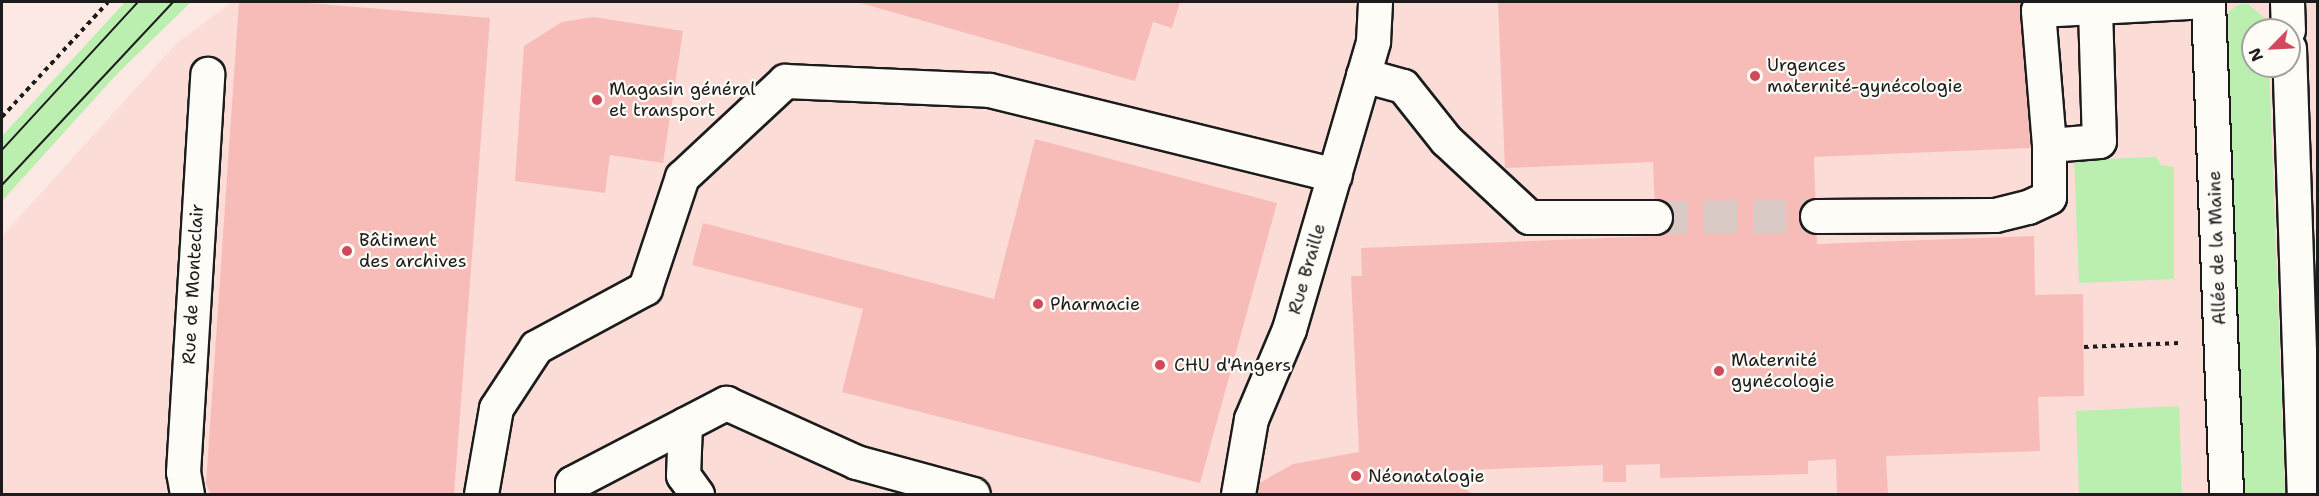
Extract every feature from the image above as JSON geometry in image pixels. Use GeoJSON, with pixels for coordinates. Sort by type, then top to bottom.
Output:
{"type":"FeatureCollection","features":[{"type":"Feature","properties":{"kind":"street","name":"Rue Braille"},"geometry":{"type":"LineString","coordinates":[[1238,495],[1251,419],[1289,329],[1373,40],[1375,2]]}},
{"type":"Feature","properties":{"kind":"street","name":"Rue Braille"},"geometry":{"type":"LineString","coordinates":[[1373,40],[1395,2]]}},
{"type":"Feature","properties":{"kind":"street"},"geometry":{"type":"LineString","coordinates":[[1817,216],[1995,215],[2028,207],[2049,196],[2049,145],[2038,10],[2193,2]]}},
{"type":"Feature","properties":{"kind":"street","name":"Allée de la Maine"},"geometry":{"type":"LineString","coordinates":[[2208,2],[2226,495]]}},
{"type":"Feature","properties":{"kind":"street"},"geometry":{"type":"LineString","coordinates":[[2287,2],[2288,18]]}},
{"type":"Feature","properties":{"kind":"street"},"geometry":{"type":"LineString","coordinates":[[2049,145],[2099,141],[2096,8]]}},
{"type":"Feature","properties":{"kind":"street","name":"Rue de Monteclair"},"geometry":{"type":"LineString","coordinates":[[187,495],[183,472],[207,74]]}},
{"type":"Feature","properties":{"kind":"street"},"geometry":{"type":"LineString","coordinates":[[1363,75],[1403,86],[1446,140],[1528,217],[1655,217]]}},
{"type":"Feature","properties":{"kind":"street"},"geometry":{"type":"LineString","coordinates":[[2290,78],[2304,495]]}},
{"type":"Feature","properties":{"kind":"street"},"geometry":{"type":"LineString","coordinates":[[481,495],[496,408],[536,347],[645,288],[682,177],[785,81],[990,90],[1335,175]]}},
{"type":"Feature","properties":{"kind":"street"},"geometry":{"type":"LineString","coordinates":[[572,495],[572,483],[726,403],[856,462],[934,490],[973,495]]}},
{"type":"Feature","properties":{"kind":"street"},"geometry":{"type":"LineString","coordinates":[[685,424],[682,475],[697,495]]}},
{"type":"Feature","properties":{"kind":"path"},"geometry":{"type":"LineString","coordinates":[[2,117],[108,2]]}},
{"type":"Feature","properties":{"kind":"path"},"geometry":{"type":"LineString","coordinates":[[2084,347],[2184,343]]}},
{"type":"Feature","properties":{"kind":"shaded area","name":"CHU d'Angers"},"geometry":{"type":"Polygon","coordinates":[[[232,2],[2317,2],[2317,494],[2,494],[2,236],[177,43],[232,2]]]}},
{"type":"Feature","properties":{"kind":"green space"},"geometry":{"type":"Polygon","coordinates":[[[125,2],[191,2],[116,75],[2,201],[2,136],[125,2]]]}},
{"type":"Feature","properties":{"kind":"green space"},"geometry":{"type":"Polygon","coordinates":[[[2248,4],[2265,18],[2241,18],[2241,78],[2269,78],[2285,494],[2239,494],[2222,18],[2237,5],[2248,4]]]}},
{"type":"Feature","properties":{"kind":"green space"},"geometry":{"type":"Polygon","coordinates":[[[2156,157],[2161,165],[2174,167],[2174,279],[2079,283],[2074,160],[2156,157]]]}},
{"type":"Feature","properties":{"kind":"green space"},"geometry":{"type":"Polygon","coordinates":[[[2179,406],[2182,494],[2079,494],[2076,411],[2179,406]]]}},
{"type":"Feature","properties":{"kind":"building","name":"Bâtiment des archives"},"geometry":{"type":"Polygon","coordinates":[[[239,2],[296,2],[490,18],[454,494],[211,494],[206,484],[239,2]]]}},
{"type":"Feature","properties":{"kind":"building"},"geometry":{"type":"Polygon","coordinates":[[[857,2],[1180,2],[1172,28],[1153,22],[1135,81],[857,2]]]}},
{"type":"Feature","properties":{"kind":"building","name":"Maternité gynécologie"},"geometry":{"type":"Polygon","coordinates":[[[1498,2],[2024,2],[2030,148],[1814,157],[1817,244],[2034,236],[2035,295],[2083,294],[2084,396],[2038,397],[2040,451],[1886,456],[1888,494],[1837,494],[1836,459],[1808,461],[1808,474],[1660,478],[1660,464],[1626,465],[1626,482],[1603,482],[1603,465],[1436,471],[1473,494],[1240,494],[1293,464],[1359,452],[1351,276],[1362,276],[1361,248],[1656,236],[1653,162],[1505,168],[1498,2]]]}},
{"type":"Feature","properties":{"kind":"building","name":"Magasin général et transport"},"geometry":{"type":"Polygon","coordinates":[[[594,17],[683,31],[663,163],[610,155],[605,193],[515,181],[524,46],[562,22],[594,17]]]}},
{"type":"Feature","properties":{"kind":"building","name":"Pharmacie"},"geometry":{"type":"Polygon","coordinates":[[[1035,139],[1277,203],[1200,483],[842,392],[863,309],[692,265],[703,223],[994,299],[1035,139]]]}},
{"type":"Feature","properties":{"kind":"tunnel"},"geometry":{"type":"LineString","coordinates":[[1655,217],[1817,216]]}},
{"type":"Feature","properties":{"kind":"tram line"},"geometry":{"type":"LineString","coordinates":[[2,150],[138,2]]}},
{"type":"Feature","properties":{"kind":"tram line"},"geometry":{"type":"LineString","coordinates":[[2,185],[173,2]]}},
{"type":"Feature","properties":{"kind":"place","name":"Urgences maternité-gynécologie"},"geometry":{"type":"Point","coordinates":[1755,76]}},
{"type":"Feature","properties":{"kind":"place","name":"Magasin général et transport"},"geometry":{"type":"Point","coordinates":[597,100]}},
{"type":"Feature","properties":{"kind":"place","name":"Bâtiment des archives"},"geometry":{"type":"Point","coordinates":[347,251]}},
{"type":"Feature","properties":{"kind":"place","name":"Pharmacie"},"geometry":{"type":"Point","coordinates":[1038,304]}},
{"type":"Feature","properties":{"kind":"place","name":"CHU d'Angers"},"geometry":{"type":"Point","coordinates":[1160,365]}},
{"type":"Feature","properties":{"kind":"place","name":"Maternité gynécologie"},"geometry":{"type":"Point","coordinates":[1719,371]}},
{"type":"Feature","properties":{"kind":"place","name":"Néonatalogie"},"geometry":{"type":"Point","coordinates":[1356,476]}}]}
